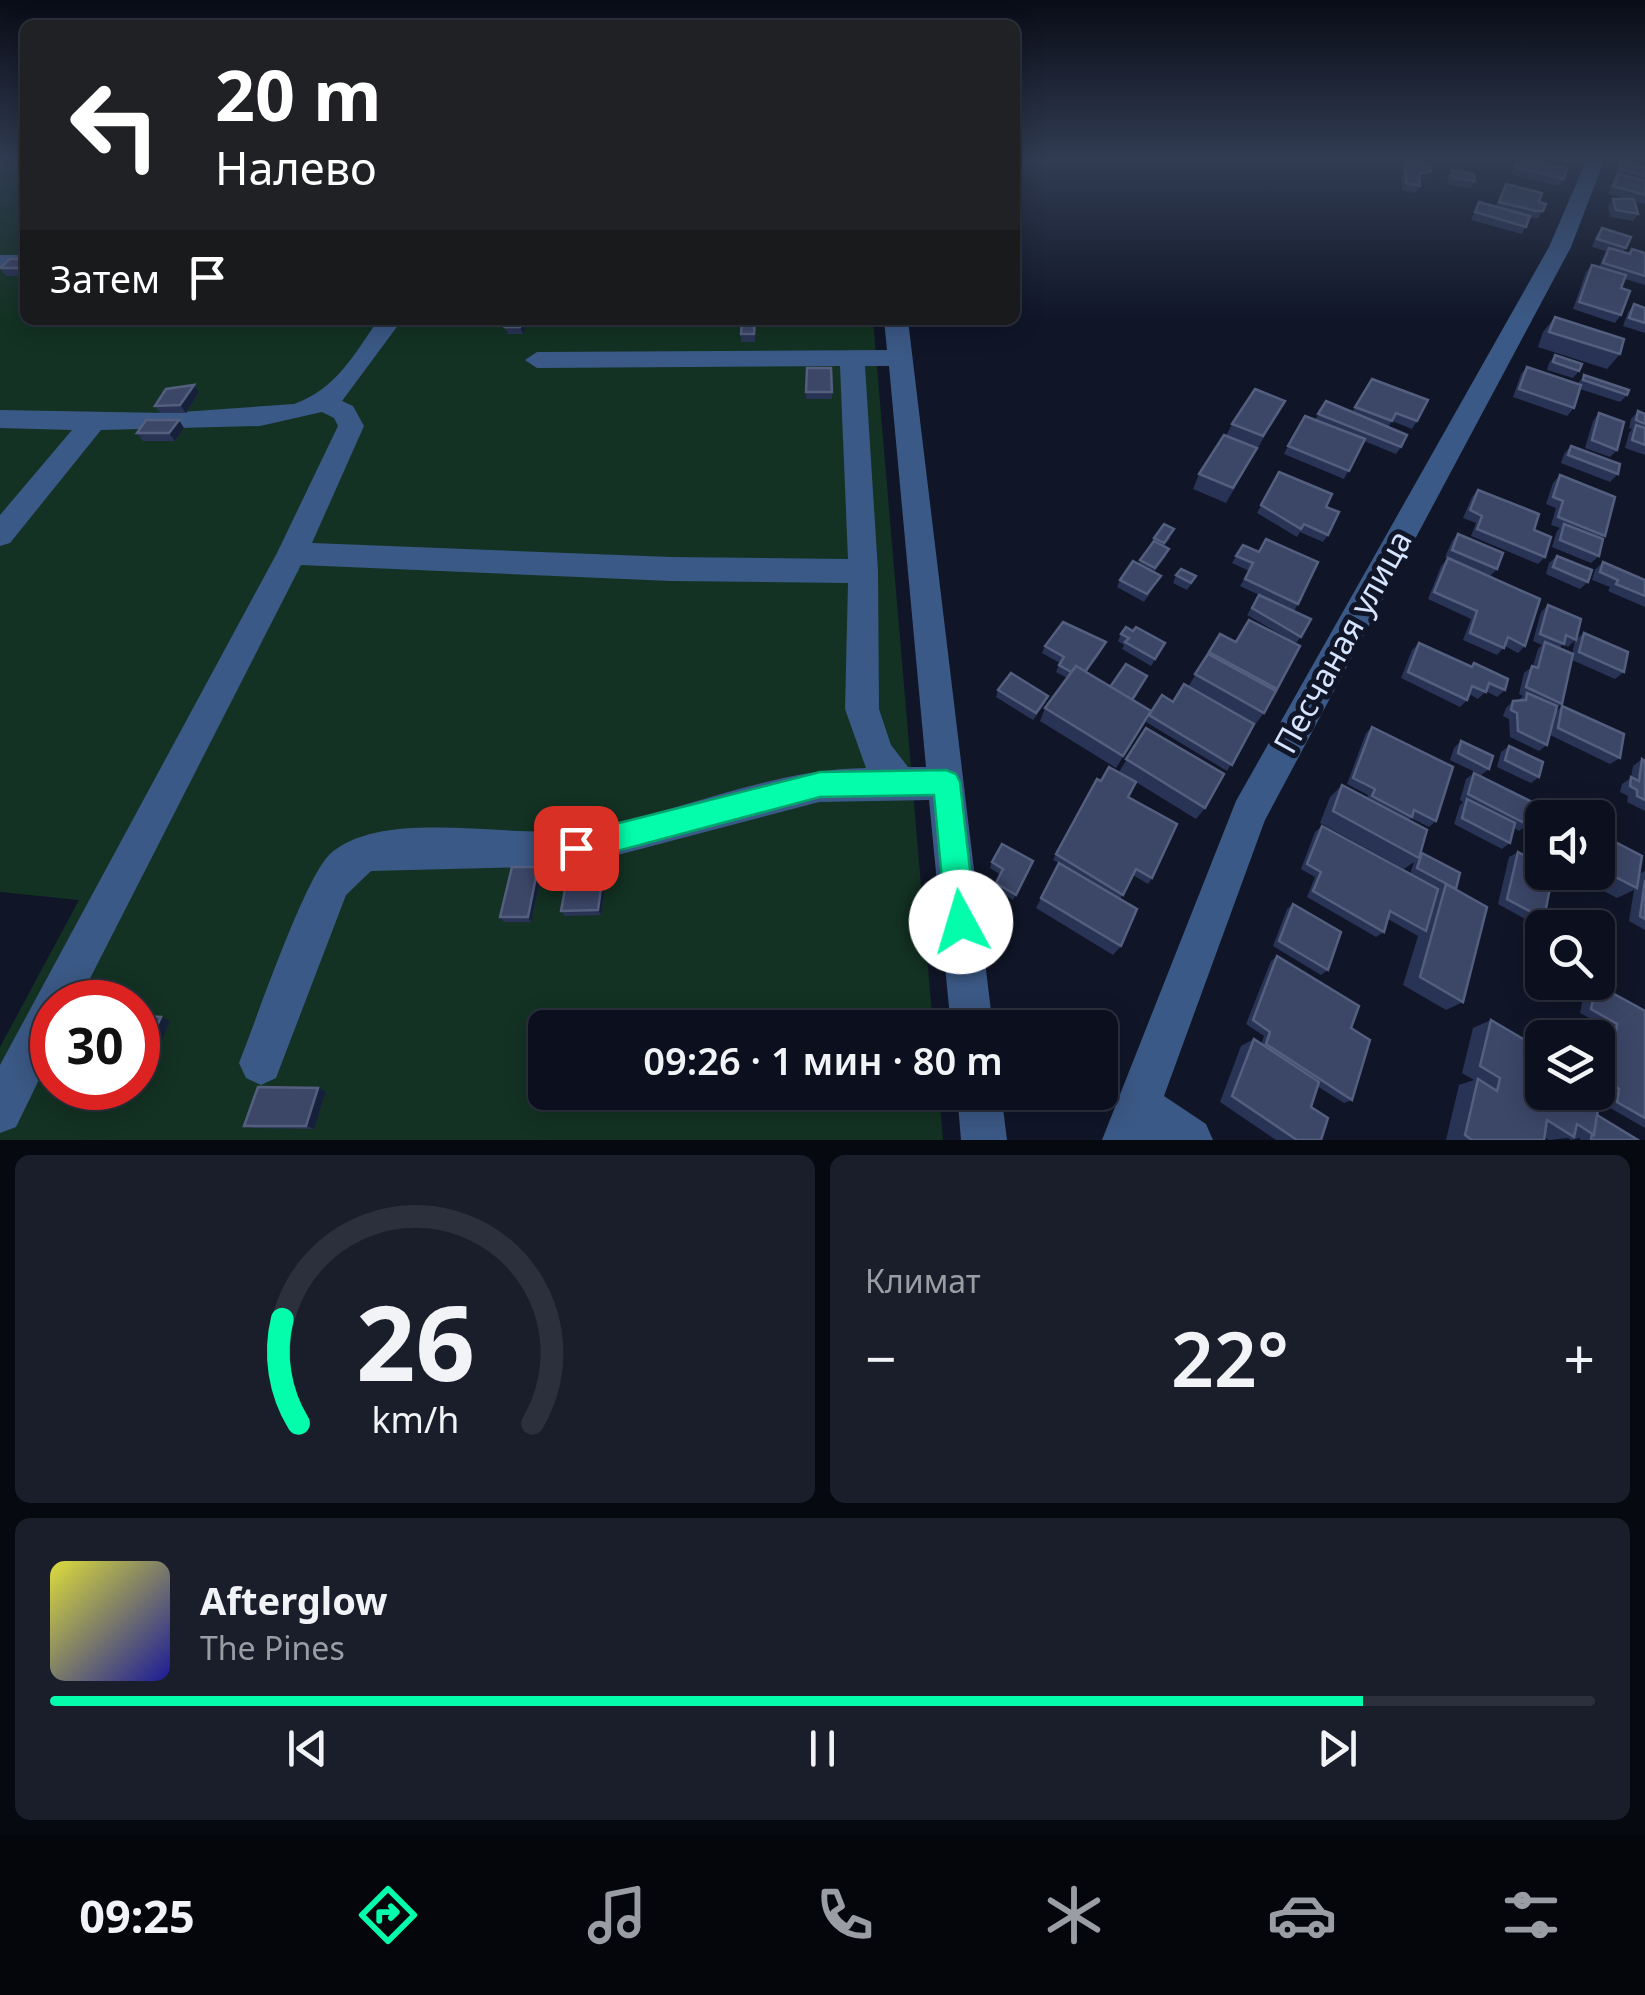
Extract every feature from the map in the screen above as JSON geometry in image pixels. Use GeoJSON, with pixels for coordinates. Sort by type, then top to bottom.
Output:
{"type":"FeatureCollection","features":[{"type":"Feature","properties":{"kind":"street","name":"Песчаная улица"},"geometry":{"type":"LineString","coordinates":[[1133,1123],[1217,888],[1249,814],[1560,247],[1574,214]]}},
{"type":"Feature","properties":{"kind":"street"},"geometry":{"type":"LineString","coordinates":[[0,419],[254,417],[323,403],[338,390],[386,325]]}},
{"type":"Feature","properties":{"kind":"street"},"geometry":{"type":"LineString","coordinates":[[896,325],[970,1010]]}},
{"type":"Feature","properties":{"kind":"street"},"geometry":{"type":"LineString","coordinates":[[852,358],[862,571],[862,709],[876,753],[900,783]]}},
{"type":"Feature","properties":{"kind":"street"},"geometry":{"type":"LineString","coordinates":[[537,360],[899,358]]}},
{"type":"Feature","properties":{"kind":"street"},"geometry":{"type":"LineString","coordinates":[[68,980],[292,553],[351,426],[351,418],[344,412],[323,403]]}},
{"type":"Feature","properties":{"kind":"street"},"geometry":{"type":"LineString","coordinates":[[0,534],[94,421]]}},
{"type":"Feature","properties":{"kind":"street"},"geometry":{"type":"LineString","coordinates":[[292,553],[670,569],[862,571]]}},
{"type":"Feature","properties":{"kind":"street"},"geometry":{"type":"LineString","coordinates":[[261,1063],[331,883],[342,867],[360,854],[386,849],[576,848],[820,784],[946,782]]}},
{"type":"Feature","properties":{"kind":"street"},"geometry":{"type":"LineString","coordinates":[[0,1111],[30,1052]]}},
{"type":"Feature","properties":{"kind":"street"},"geometry":{"type":"LineString","coordinates":[[981,1110],[984,1140]]}},
{"type":"Feature","properties":{"kind":"street"},"geometry":{"type":"LineString","coordinates":[[1133,1123],[1190,1140]]}},
{"type":"Feature","properties":{"kind":"green space"},"geometry":{"type":"Polygon","coordinates":[[[0,214],[20,214],[20,325],[873,325],[932,1010],[528,1010],[528,1110],[940,1110],[943,1140],[0,1140],[0,1047],[30,991],[30,1110],[160,1110],[160,980],[36,980],[79,900],[0,892],[0,214]]]}},
{"type":"Feature","properties":{"kind":"building"},"geometry":{"type":"Polygon","coordinates":[[[1482,214],[1530,216],[1526,227],[1482,214]]]}},
{"type":"Feature","properties":{"kind":"building"},"geometry":{"type":"Polygon","coordinates":[[[1602,228],[1631,237],[1626,248],[1597,239],[1602,228]]]}},
{"type":"Feature","properties":{"kind":"building"},"geometry":{"type":"Polygon","coordinates":[[[1609,248],[1630,254],[1632,249],[1645,253],[1645,276],[1603,263],[1609,248]]]}},
{"type":"Feature","properties":{"kind":"building"},"geometry":{"type":"Polygon","coordinates":[[[10,259],[20,259],[20,268],[0,268],[10,259]]]}},
{"type":"Feature","properties":{"kind":"building"},"geometry":{"type":"Polygon","coordinates":[[[1592,265],[1626,275],[1621,288],[1630,291],[1621,315],[1579,302],[1592,265]]]}},
{"type":"Feature","properties":{"kind":"building"},"geometry":{"type":"Polygon","coordinates":[[[1634,304],[1645,308],[1645,323],[1629,318],[1634,304]]]}},
{"type":"Feature","properties":{"kind":"building"},"geometry":{"type":"Polygon","coordinates":[[[1555,317],[1624,339],[1620,354],[1549,332],[1555,317]]]}},
{"type":"Feature","properties":{"kind":"building"},"geometry":{"type":"Polygon","coordinates":[[[742,325],[755,325],[754,334],[741,334],[742,325]]]}},
{"type":"Feature","properties":{"kind":"building"},"geometry":{"type":"Polygon","coordinates":[[[1555,355],[1582,364],[1579,371],[1553,362],[1555,355]]]}},
{"type":"Feature","properties":{"kind":"building"},"geometry":{"type":"Polygon","coordinates":[[[1527,367],[1581,385],[1574,408],[1519,389],[1527,367]]]}},
{"type":"Feature","properties":{"kind":"building"},"geometry":{"type":"Polygon","coordinates":[[[807,368],[831,368],[832,392],[806,392],[807,368]]]}},
{"type":"Feature","properties":{"kind":"building"},"geometry":{"type":"Polygon","coordinates":[[[1584,375],[1629,390],[1627,395],[1583,380],[1584,375]]]}},
{"type":"Feature","properties":{"kind":"building"},"geometry":{"type":"Polygon","coordinates":[[[1372,379],[1428,400],[1417,421],[1396,413],[1392,421],[1355,407],[1372,379]]]}},
{"type":"Feature","properties":{"kind":"building"},"geometry":{"type":"Polygon","coordinates":[[[194,385],[180,405],[155,406],[166,389],[194,385]]]}},
{"type":"Feature","properties":{"kind":"building"},"geometry":{"type":"Polygon","coordinates":[[[1255,389],[1285,401],[1263,436],[1232,424],[1255,389]]]}},
{"type":"Feature","properties":{"kind":"building"},"geometry":{"type":"Polygon","coordinates":[[[1326,401],[1407,435],[1401,447],[1318,414],[1326,401]]]}},
{"type":"Feature","properties":{"kind":"building"},"geometry":{"type":"Polygon","coordinates":[[[1638,411],[1645,414],[1645,424],[1636,420],[1638,411]]]}},
{"type":"Feature","properties":{"kind":"building"},"geometry":{"type":"Polygon","coordinates":[[[1599,413],[1624,422],[1617,450],[1592,440],[1599,413]]]}},
{"type":"Feature","properties":{"kind":"building"},"geometry":{"type":"Polygon","coordinates":[[[1305,416],[1365,439],[1349,471],[1288,446],[1305,416]]]}},
{"type":"Feature","properties":{"kind":"building"},"geometry":{"type":"Polygon","coordinates":[[[146,420],[179,420],[169,433],[137,433],[146,420]]]}},
{"type":"Feature","properties":{"kind":"building"},"geometry":{"type":"Polygon","coordinates":[[[1636,425],[1645,428],[1645,445],[1632,440],[1636,425]]]}},
{"type":"Feature","properties":{"kind":"building"},"geometry":{"type":"Polygon","coordinates":[[[1224,435],[1257,448],[1233,488],[1199,474],[1224,435]]]}},
{"type":"Feature","properties":{"kind":"building"},"geometry":{"type":"Polygon","coordinates":[[[1571,446],[1620,464],[1618,474],[1568,455],[1571,446]]]}},
{"type":"Feature","properties":{"kind":"building"},"geometry":{"type":"Polygon","coordinates":[[[1279,472],[1332,494],[1326,507],[1339,512],[1328,535],[1304,524],[1301,529],[1261,505],[1279,472]]]}},
{"type":"Feature","properties":{"kind":"building"},"geometry":{"type":"Polygon","coordinates":[[[1560,475],[1615,497],[1605,536],[1558,517],[1563,501],[1553,497],[1560,475]]]}},
{"type":"Feature","properties":{"kind":"building"},"geometry":{"type":"Polygon","coordinates":[[[1478,490],[1539,514],[1534,530],[1551,537],[1545,557],[1477,529],[1482,516],[1470,510],[1478,490]]]}},
{"type":"Feature","properties":{"kind":"building"},"geometry":{"type":"Polygon","coordinates":[[[1164,524],[1174,529],[1164,543],[1154,538],[1164,524]]]}},
{"type":"Feature","properties":{"kind":"building"},"geometry":{"type":"Polygon","coordinates":[[[1564,524],[1603,539],[1599,556],[1560,540],[1564,524]]]}},
{"type":"Feature","properties":{"kind":"building"},"geometry":{"type":"Polygon","coordinates":[[[1458,534],[1503,553],[1497,569],[1452,550],[1458,534]]]}},
{"type":"Feature","properties":{"kind":"building"},"geometry":{"type":"Polygon","coordinates":[[[1266,539],[1318,562],[1298,604],[1245,579],[1253,563],[1236,556],[1243,545],[1259,552],[1266,539]]]}},
{"type":"Feature","properties":{"kind":"building"},"geometry":{"type":"Polygon","coordinates":[[[1154,541],[1169,549],[1155,568],[1140,560],[1154,541]]]}},
{"type":"Feature","properties":{"kind":"building"},"geometry":{"type":"Polygon","coordinates":[[[1557,556],[1592,570],[1588,582],[1553,567],[1557,556]]]}},
{"type":"Feature","properties":{"kind":"building"},"geometry":{"type":"Polygon","coordinates":[[[1448,558],[1540,599],[1525,646],[1508,637],[1504,648],[1470,633],[1477,611],[1434,592],[1448,558]]]}},
{"type":"Feature","properties":{"kind":"building"},"geometry":{"type":"Polygon","coordinates":[[[1133,561],[1161,576],[1147,594],[1120,580],[1133,561]]]}},
{"type":"Feature","properties":{"kind":"building"},"geometry":{"type":"Polygon","coordinates":[[[1603,562],[1645,580],[1645,596],[1616,584],[1618,580],[1600,572],[1603,562]]]}},
{"type":"Feature","properties":{"kind":"building"},"geometry":{"type":"Polygon","coordinates":[[[1181,569],[1196,576],[1191,583],[1176,575],[1181,569]]]}},
{"type":"Feature","properties":{"kind":"building"},"geometry":{"type":"Polygon","coordinates":[[[1259,595],[1311,619],[1301,637],[1252,608],[1259,595]]]}},
{"type":"Feature","properties":{"kind":"building"},"geometry":{"type":"Polygon","coordinates":[[[1548,605],[1581,619],[1576,640],[1566,635],[1564,644],[1540,634],[1548,605]]]}},
{"type":"Feature","properties":{"kind":"building"},"geometry":{"type":"Polygon","coordinates":[[[1249,620],[1300,646],[1277,689],[1209,652],[1220,634],[1236,642],[1249,620]]]}},
{"type":"Feature","properties":{"kind":"building"},"geometry":{"type":"Polygon","coordinates":[[[1063,622],[1106,642],[1085,672],[1076,666],[1071,672],[1059,665],[1064,657],[1045,646],[1063,622]]]}},
{"type":"Feature","properties":{"kind":"building"},"geometry":{"type":"Polygon","coordinates":[[[1126,627],[1133,631],[1136,627],[1165,643],[1155,659],[1125,642],[1129,638],[1121,634],[1126,627]]]}},
{"type":"Feature","properties":{"kind":"building"},"geometry":{"type":"Polygon","coordinates":[[[1584,633],[1628,652],[1624,672],[1579,652],[1584,633]]]}},
{"type":"Feature","properties":{"kind":"building"},"geometry":{"type":"Polygon","coordinates":[[[1545,642],[1573,654],[1562,704],[1526,687],[1532,666],[1538,668],[1545,642]]]}},
{"type":"Feature","properties":{"kind":"building"},"geometry":{"type":"Polygon","coordinates":[[[1419,643],[1508,679],[1505,690],[1489,683],[1486,692],[1472,686],[1467,700],[1408,672],[1419,643]]]}},
{"type":"Feature","properties":{"kind":"building"},"geometry":{"type":"Polygon","coordinates":[[[1208,654],[1276,691],[1264,713],[1195,674],[1208,654]]]}},
{"type":"Feature","properties":{"kind":"building"},"geometry":{"type":"Polygon","coordinates":[[[1126,664],[1147,676],[1132,700],[1110,687],[1126,664]]]}},
{"type":"Feature","properties":{"kind":"building"},"geometry":{"type":"Polygon","coordinates":[[[1076,666],[1151,711],[1123,756],[1045,708],[1076,666]]]}},
{"type":"Feature","properties":{"kind":"building"},"geometry":{"type":"Polygon","coordinates":[[[1011,673],[1048,696],[1036,713],[998,690],[1011,673]]]}},
{"type":"Feature","properties":{"kind":"building"},"geometry":{"type":"Polygon","coordinates":[[[1184,684],[1254,724],[1232,765],[1149,715],[1162,695],[1173,702],[1184,684]]]}},
{"type":"Feature","properties":{"kind":"building"},"geometry":{"type":"Polygon","coordinates":[[[1527,693],[1557,706],[1547,745],[1518,731],[1517,713],[1511,710],[1513,701],[1526,700],[1527,693]]]}},
{"type":"Feature","properties":{"kind":"building"},"geometry":{"type":"Polygon","coordinates":[[[1562,706],[1624,734],[1620,758],[1558,728],[1562,706]]]}},
{"type":"Feature","properties":{"kind":"building"},"geometry":{"type":"Polygon","coordinates":[[[1372,727],[1453,767],[1436,821],[1414,810],[1412,817],[1372,796],[1375,789],[1353,778],[1372,727]]]}},
{"type":"Feature","properties":{"kind":"building"},"geometry":{"type":"Polygon","coordinates":[[[1146,728],[1224,774],[1205,808],[1126,759],[1146,728]]]}},
{"type":"Feature","properties":{"kind":"building"},"geometry":{"type":"Polygon","coordinates":[[[1461,741],[1493,756],[1489,769],[1458,753],[1461,741]]]}},
{"type":"Feature","properties":{"kind":"building"},"geometry":{"type":"Polygon","coordinates":[[[1509,746],[1543,762],[1539,777],[1505,760],[1509,746]]]}},
{"type":"Feature","properties":{"kind":"building"},"geometry":{"type":"Polygon","coordinates":[[[1642,759],[1645,800],[1630,786],[1631,777],[1639,781],[1642,759]]]}},
{"type":"Feature","properties":{"kind":"building"},"geometry":{"type":"Polygon","coordinates":[[[1109,767],[1136,782],[1128,797],[1177,824],[1152,878],[1136,869],[1123,895],[1056,854],[1097,779],[1101,781],[1109,767]]]}},
{"type":"Feature","properties":{"kind":"building"},"geometry":{"type":"Polygon","coordinates":[[[1474,773],[1528,800],[1525,823],[1468,794],[1474,773]]]}},
{"type":"Feature","properties":{"kind":"building"},"geometry":{"type":"Polygon","coordinates":[[[1342,785],[1427,830],[1419,858],[1333,811],[1342,785]]]}},
{"type":"Feature","properties":{"kind":"building"},"geometry":{"type":"Polygon","coordinates":[[[1467,799],[1515,823],[1510,843],[1462,818],[1467,799]]]}},
{"type":"Feature","properties":{"kind":"building"},"geometry":{"type":"Polygon","coordinates":[[[1322,826],[1438,889],[1426,931],[1390,911],[1384,932],[1313,891],[1321,872],[1307,864],[1322,826]]]}},
{"type":"Feature","properties":{"kind":"building"},"geometry":{"type":"Polygon","coordinates":[[[1615,842],[1642,856],[1637,888],[1615,877],[1615,842]]]}},
{"type":"Feature","properties":{"kind":"building"},"geometry":{"type":"Polygon","coordinates":[[[1002,844],[1033,861],[1016,895],[996,883],[1003,869],[992,862],[1002,844]]]}},
{"type":"Feature","properties":{"kind":"building"},"geometry":{"type":"Polygon","coordinates":[[[1518,852],[1525,856],[1525,890],[1550,890],[1546,910],[1527,910],[1507,899],[1518,852]]]}},
{"type":"Feature","properties":{"kind":"building"},"geometry":{"type":"Polygon","coordinates":[[[1422,853],[1460,873],[1456,889],[1417,868],[1422,853]]]}},
{"type":"Feature","properties":{"kind":"building"},"geometry":{"type":"Polygon","coordinates":[[[1059,863],[1137,909],[1121,946],[1041,898],[1059,863]]]}},
{"type":"Feature","properties":{"kind":"building"},"geometry":{"type":"Polygon","coordinates":[[[512,867],[538,867],[528,917],[500,917],[512,867]]]}},
{"type":"Feature","properties":{"kind":"building"},"geometry":{"type":"Polygon","coordinates":[[[568,873],[603,873],[598,910],[561,911],[568,873]]]}},
{"type":"Feature","properties":{"kind":"building"},"geometry":{"type":"Polygon","coordinates":[[[1645,880],[1645,919],[1640,916],[1645,880]]]}},
{"type":"Feature","properties":{"kind":"building"},"geometry":{"type":"Polygon","coordinates":[[[1446,884],[1487,907],[1463,1002],[1420,977],[1446,884]]]}},
{"type":"Feature","properties":{"kind":"building"},"geometry":{"type":"Polygon","coordinates":[[[1293,904],[1341,932],[1328,970],[1279,941],[1293,904]]]}},
{"type":"Feature","properties":{"kind":"building"},"geometry":{"type":"Polygon","coordinates":[[[1277,956],[1359,1006],[1351,1028],[1370,1040],[1352,1100],[1266,1044],[1270,1032],[1253,1020],[1277,956]]]}},
{"type":"Feature","properties":{"kind":"building"},"geometry":{"type":"Polygon","coordinates":[[[1615,994],[1645,1011],[1645,1118],[1617,1102],[1617,1024],[1591,1009],[1593,1000],[1615,1000],[1615,994]]]}},
{"type":"Feature","properties":{"kind":"building"},"geometry":{"type":"Polygon","coordinates":[[[1491,1020],[1525,1040],[1525,1110],[1598,1110],[1594,1135],[1577,1124],[1574,1137],[1547,1120],[1544,1140],[1472,1140],[1465,1135],[1478,1079],[1497,1091],[1500,1078],[1480,1066],[1491,1020]]]}},
{"type":"Feature","properties":{"kind":"building"},"geometry":{"type":"Polygon","coordinates":[[[1254,1039],[1319,1082],[1311,1107],[1328,1118],[1321,1140],[1297,1140],[1232,1096],[1254,1039]]]}},
{"type":"Feature","properties":{"kind":"building"},"geometry":{"type":"Polygon","coordinates":[[[258,1087],[318,1088],[306,1126],[244,1126],[258,1087]]]}},
{"type":"Feature","properties":{"kind":"building"},"geometry":{"type":"Polygon","coordinates":[[[1597,1115],[1638,1140],[1591,1140],[1597,1115]]]}},
{"type":"Feature","properties":{"kind":"route"},"geometry":{"type":"LineString","coordinates":[[576,848],[820,784],[946,782],[961,922]]}}]}
